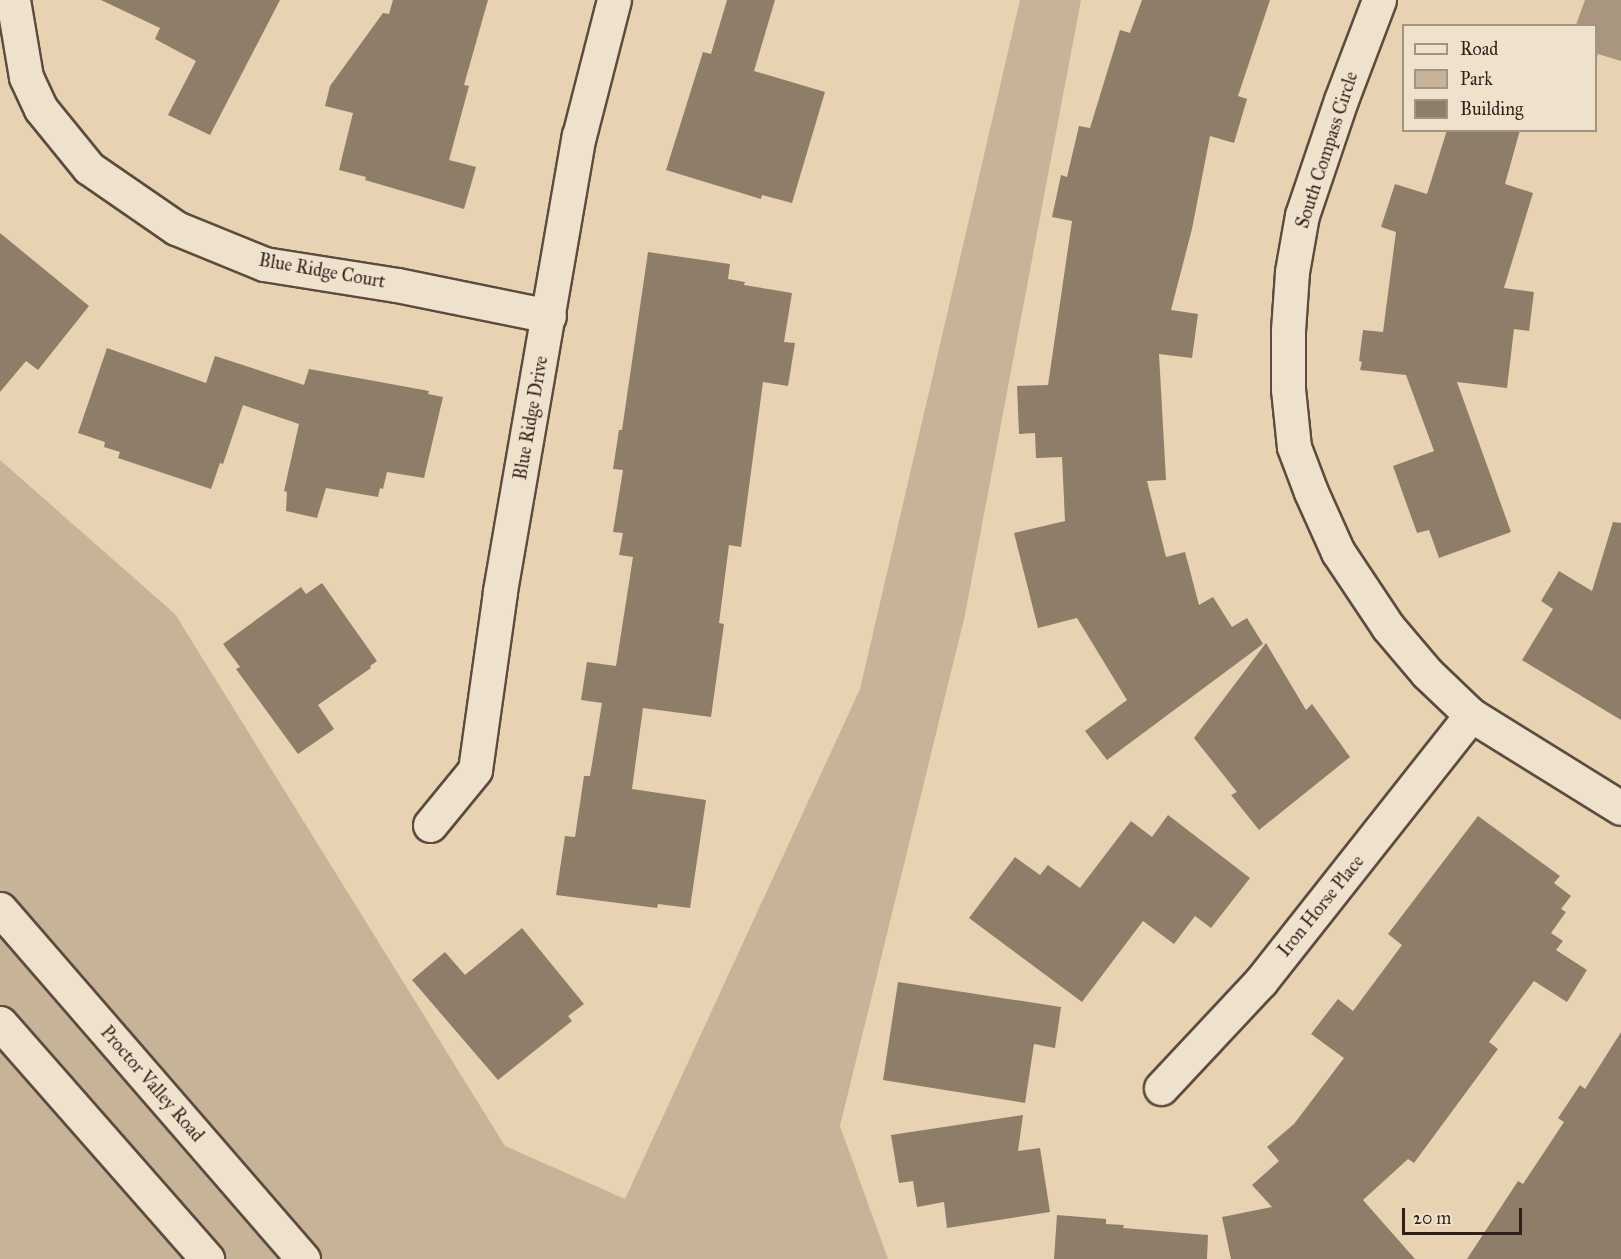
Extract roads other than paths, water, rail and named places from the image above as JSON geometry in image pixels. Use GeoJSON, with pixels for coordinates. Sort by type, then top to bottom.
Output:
{"type":"FeatureCollection","features":[{"type":"Feature","properties":{"kind":"street","name":"Blue Ridge Court"},"geometry":{"type":"LineString","coordinates":[[13,0],[26,77],[41,109],[89,168],[177,228],[264,264],[397,285],[549,316]]}},
{"type":"Feature","properties":{"kind":"street","name":"Blue Ridge Drive"},"geometry":{"type":"LineString","coordinates":[[430,825],[475,770],[500,591],[579,136],[614,0]]}},
{"type":"Feature","properties":{"kind":"street","name":"South Compass Circle"},"geometry":{"type":"LineString","coordinates":[[1380,0],[1341,100],[1302,214],[1292,272],[1288,330],[1288,388],[1294,447],[1338,552],[1388,627],[1427,674],[1471,715],[1621,808]]}},
{"type":"Feature","properties":{"kind":"street","name":"Iron Horse Place"},"geometry":{"type":"LineString","coordinates":[[1161,1088],[1261,981],[1471,715]]}},
{"type":"Feature","properties":{"kind":"street","name":"Proctor Valley Road"},"geometry":{"type":"LineString","coordinates":[[0,909],[303,1259]]}},
{"type":"Feature","properties":{"kind":"street"},"geometry":{"type":"LineString","coordinates":[[0,1023],[207,1259]]}}]}
